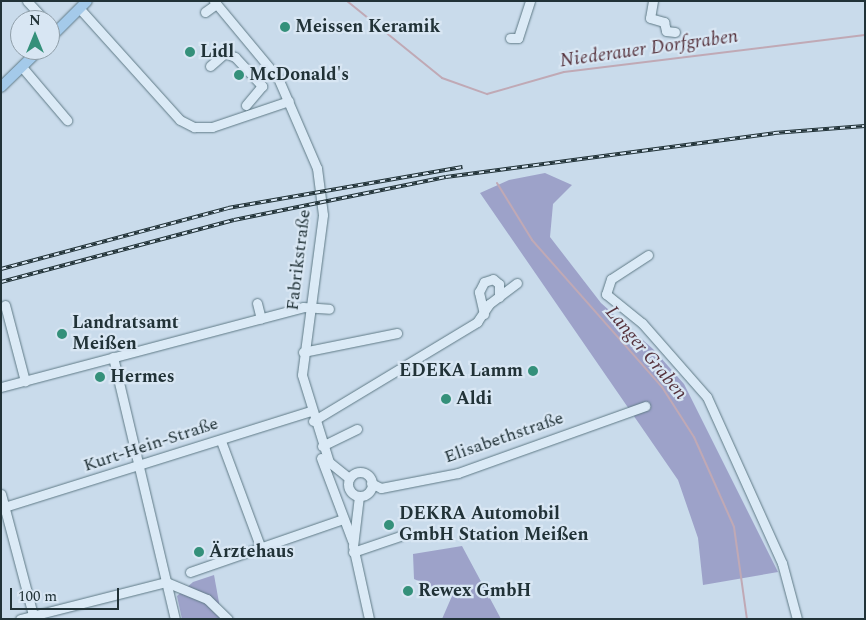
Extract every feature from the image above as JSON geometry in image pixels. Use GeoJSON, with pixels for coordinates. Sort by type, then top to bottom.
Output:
{"type":"FeatureCollection","features":[{"type":"Feature","properties":{"kind":"main road"},"geometry":{"type":"LineString","coordinates":[[60,25],[83,5]]}},
{"type":"Feature","properties":{"kind":"main road"},"geometry":{"type":"LineString","coordinates":[[1,87],[29,60]]}},
{"type":"Feature","properties":{"kind":"street"},"geometry":{"type":"LineString","coordinates":[[510,38],[518,38],[530,1]]}},
{"type":"Feature","properties":{"kind":"street"},"geometry":{"type":"LineString","coordinates":[[653,1],[650,18],[664,22],[666,31],[675,32]]}},
{"type":"Feature","properties":{"kind":"street"},"geometry":{"type":"LineString","coordinates":[[205,12],[215,2]]}},
{"type":"Feature","properties":{"kind":"street","name":"Fabrikstraße"},"geometry":{"type":"LineString","coordinates":[[215,2],[278,78],[317,168],[322,208],[303,352],[302,375],[322,446],[333,468],[350,478]]}},
{"type":"Feature","properties":{"kind":"street"},"geometry":{"type":"LineString","coordinates":[[83,5],[180,120],[194,127],[212,127],[289,101]]}},
{"type":"Feature","properties":{"kind":"street"},"geometry":{"type":"LineString","coordinates":[[210,66],[225,53],[235,57],[262,86],[246,105]]}},
{"type":"Feature","properties":{"kind":"street"},"geometry":{"type":"LineString","coordinates":[[22,67],[67,120]]}},
{"type":"Feature","properties":{"kind":"street"},"geometry":{"type":"LineString","coordinates":[[648,255],[611,279],[606,294],[642,323],[707,396],[782,563],[797,619]]}},
{"type":"Feature","properties":{"kind":"street"},"geometry":{"type":"LineString","coordinates":[[484,314],[479,292],[484,282],[493,279],[499,284],[499,298]]}},
{"type":"Feature","properties":{"kind":"street","name":"Kurt-Hein-Straße"},"geometry":{"type":"LineString","coordinates":[[3,508],[221,441],[312,416],[484,314],[517,283]]}},
{"type":"Feature","properties":{"kind":"street"},"geometry":{"type":"LineString","coordinates":[[257,303],[261,319]]}},
{"type":"Feature","properties":{"kind":"street"},"geometry":{"type":"LineString","coordinates":[[5,305],[25,381]]}},
{"type":"Feature","properties":{"kind":"street"},"geometry":{"type":"LineString","coordinates":[[1,387],[310,307],[329,309]]}},
{"type":"Feature","properties":{"kind":"street"},"geometry":{"type":"LineString","coordinates":[[303,352],[397,333]]}},
{"type":"Feature","properties":{"kind":"street"},"geometry":{"type":"LineString","coordinates":[[113,358],[137,468],[175,619]]}},
{"type":"Feature","properties":{"kind":"street","name":"Elisabethstraße"},"geometry":{"type":"LineString","coordinates":[[372,483],[380,488],[458,473],[645,406]]}},
{"type":"Feature","properties":{"kind":"street"},"geometry":{"type":"LineString","coordinates":[[312,416],[314,436],[352,540],[369,619]]}},
{"type":"Feature","properties":{"kind":"street"},"geometry":{"type":"LineString","coordinates":[[322,446],[356,429]]}},
{"type":"Feature","properties":{"kind":"street"},"geometry":{"type":"LineString","coordinates":[[221,441],[260,546]]}},
{"type":"Feature","properties":{"kind":"street"},"geometry":{"type":"LineString","coordinates":[[364,473],[372,483],[367,494],[359,496],[349,490],[350,478],[364,473]]}},
{"type":"Feature","properties":{"kind":"street"},"geometry":{"type":"LineString","coordinates":[[1,494],[3,508],[34,617]]}},
{"type":"Feature","properties":{"kind":"street"},"geometry":{"type":"LineString","coordinates":[[352,540],[359,496]]}},
{"type":"Feature","properties":{"kind":"street"},"geometry":{"type":"LineString","coordinates":[[190,572],[220,563],[234,553],[343,519]]}},
{"type":"Feature","properties":{"kind":"street"},"geometry":{"type":"LineString","coordinates":[[354,552],[406,534]]}},
{"type":"Feature","properties":{"kind":"street"},"geometry":{"type":"LineString","coordinates":[[20,619],[34,617],[166,582],[207,599],[228,619]]}},
{"type":"Feature","properties":{"kind":"shaded area"},"geometry":{"type":"Polygon","coordinates":[[[545,173],[572,185],[553,204],[550,237],[601,303],[653,349],[684,384],[778,572],[703,585],[698,538],[678,480],[480,193],[509,180],[545,173]]]}},
{"type":"Feature","properties":{"kind":"shaded area"},"geometry":{"type":"Polygon","coordinates":[[[462,546],[501,619],[442,619],[452,596],[414,579],[413,554],[462,546]]]}},
{"type":"Feature","properties":{"kind":"shaded area"},"geometry":{"type":"Polygon","coordinates":[[[214,575],[222,619],[182,619],[177,596],[193,582],[214,575]]]}},
{"type":"Feature","properties":{"kind":"waterway","name":"Niederauer Dorfgraben"},"geometry":{"type":"LineString","coordinates":[[347,1],[442,78],[487,94],[564,72],[865,35]]}},
{"type":"Feature","properties":{"kind":"waterway","name":"Langer Graben"},"geometry":{"type":"LineString","coordinates":[[497,183],[532,240],[662,387],[694,437],[734,527],[747,619]]}},
{"type":"Feature","properties":{"kind":"railway"},"geometry":{"type":"LineString","coordinates":[[1,282],[234,220],[446,177],[774,133],[865,126]]}},
{"type":"Feature","properties":{"kind":"railway"},"geometry":{"type":"LineString","coordinates":[[1,269],[228,208],[462,167]]}},
{"type":"Feature","properties":{"kind":"place","name":"Meissen Keramik"},"geometry":{"type":"Point","coordinates":[285,27]}},
{"type":"Feature","properties":{"kind":"place","name":"Lidl"},"geometry":{"type":"Point","coordinates":[190,52]}},
{"type":"Feature","properties":{"kind":"place","name":"McDonald's"},"geometry":{"type":"Point","coordinates":[239,75]}},
{"type":"Feature","properties":{"kind":"place","name":"Landratsamt Meißen"},"geometry":{"type":"Point","coordinates":[62,334]}},
{"type":"Feature","properties":{"kind":"place","name":"EDEKA Lamm"},"geometry":{"type":"Point","coordinates":[533,371]}},
{"type":"Feature","properties":{"kind":"place","name":"Hermes"},"geometry":{"type":"Point","coordinates":[100,377]}},
{"type":"Feature","properties":{"kind":"place","name":"Aldi"},"geometry":{"type":"Point","coordinates":[446,399]}},
{"type":"Feature","properties":{"kind":"place","name":"DEKRA Automobil GmbH Station Meißen"},"geometry":{"type":"Point","coordinates":[389,525]}},
{"type":"Feature","properties":{"kind":"place","name":"Ärztehaus"},"geometry":{"type":"Point","coordinates":[199,552]}},
{"type":"Feature","properties":{"kind":"place","name":"Rewex GmbH"},"geometry":{"type":"Point","coordinates":[408,591]}}]}
